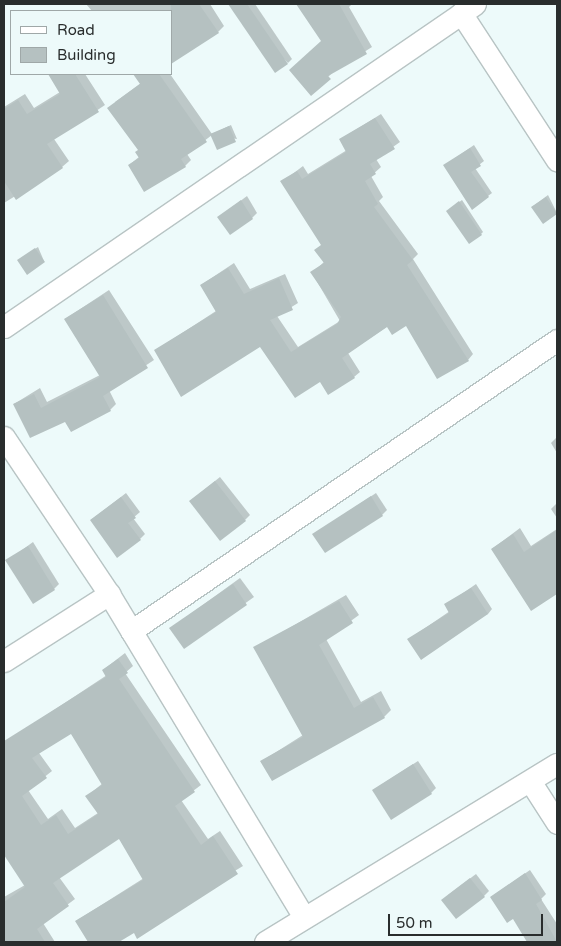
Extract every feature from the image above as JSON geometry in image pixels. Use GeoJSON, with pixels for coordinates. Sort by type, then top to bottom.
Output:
{"type":"FeatureCollection","features":[{"type":"Feature","properties":{"kind":"street"},"geometry":{"type":"LineString","coordinates":[[4,327],[468,8],[557,160]]}},
{"type":"Feature","properties":{"kind":"street"},"geometry":{"type":"LineString","coordinates":[[131,631],[557,340]]}},
{"type":"Feature","properties":{"kind":"street"},"geometry":{"type":"LineString","coordinates":[[4,437],[109,594],[304,917]]}},
{"type":"Feature","properties":{"kind":"street"},"geometry":{"type":"LineString","coordinates":[[4,661],[109,594]]}},
{"type":"Feature","properties":{"kind":"street"},"geometry":{"type":"LineString","coordinates":[[265,942],[557,764]]}},
{"type":"Feature","properties":{"kind":"street"},"geometry":{"type":"LineString","coordinates":[[530,781],[557,823]]}},
{"type":"Feature","properties":{"kind":"building"},"geometry":{"type":"Polygon","coordinates":[[[171,4],[199,4],[219,33],[172,63],[172,10],[171,4]]]}},
{"type":"Feature","properties":{"kind":"building"},"geometry":{"type":"Polygon","coordinates":[[[228,4],[247,4],[288,64],[275,73],[228,4]]]}},
{"type":"Feature","properties":{"kind":"building"},"geometry":{"type":"Polygon","coordinates":[[[296,4],[339,4],[367,54],[328,76],[331,79],[311,96],[289,70],[321,41],[296,4]]]}},
{"type":"Feature","properties":{"kind":"building"},"geometry":{"type":"Polygon","coordinates":[[[49,75],[76,75],[99,112],[47,144],[63,168],[16,200],[4,181],[4,109],[18,100],[27,114],[60,94],[49,75]]]}},
{"type":"Feature","properties":{"kind":"building"},"geometry":{"type":"Polygon","coordinates":[[[134,75],[160,75],[207,142],[181,159],[186,167],[144,192],[128,165],[139,158],[135,152],[138,150],[107,108],[140,84],[134,75]]]}},
{"type":"Feature","properties":{"kind":"building"},"geometry":{"type":"Polygon","coordinates":[[[375,118],[395,149],[370,164],[376,174],[365,181],[378,204],[374,207],[413,260],[407,265],[469,361],[437,379],[406,326],[392,335],[387,327],[342,358],[355,378],[328,395],[320,382],[295,398],[260,347],[181,397],[154,350],[216,312],[200,285],[228,268],[244,294],[279,278],[293,310],[270,320],[291,352],[337,324],[341,317],[310,272],[324,263],[314,250],[321,245],[280,181],[297,171],[302,179],[346,152],[339,139],[375,118]]]}},
{"type":"Feature","properties":{"kind":"building"},"geometry":{"type":"Polygon","coordinates":[[[229,126],[236,142],[217,150],[210,134],[229,126]]]}},
{"type":"Feature","properties":{"kind":"building"},"geometry":{"type":"Polygon","coordinates":[[[470,148],[481,166],[471,172],[489,197],[472,210],[443,165],[470,148]]]}},
{"type":"Feature","properties":{"kind":"building"},"geometry":{"type":"Polygon","coordinates":[[[546,197],[557,214],[543,224],[531,207],[546,197]]]}},
{"type":"Feature","properties":{"kind":"building"},"geometry":{"type":"Polygon","coordinates":[[[241,200],[253,219],[230,235],[217,217],[241,200]]]}},
{"type":"Feature","properties":{"kind":"building"},"geometry":{"type":"Polygon","coordinates":[[[459,201],[482,235],[469,244],[446,211],[459,201]]]}},
{"type":"Feature","properties":{"kind":"building"},"geometry":{"type":"Polygon","coordinates":[[[35,248],[45,262],[27,275],[17,260],[35,248]]]}},
{"type":"Feature","properties":{"kind":"building"},"geometry":{"type":"Polygon","coordinates":[[[103,295],[148,368],[103,396],[111,411],[71,432],[65,422],[30,438],[13,404],[34,394],[41,408],[100,377],[64,319],[103,295]]]}},
{"type":"Feature","properties":{"kind":"building"},"geometry":{"type":"Polygon","coordinates":[[[215,481],[246,521],[220,541],[189,501],[215,481]]]}},
{"type":"Feature","properties":{"kind":"building"},"geometry":{"type":"Polygon","coordinates":[[[371,496],[383,516],[325,553],[312,534],[371,496]]]}},
{"type":"Feature","properties":{"kind":"building"},"geometry":{"type":"Polygon","coordinates":[[[121,497],[136,518],[128,523],[141,540],[117,558],[90,520],[121,497]]]}},
{"type":"Feature","properties":{"kind":"building"},"geometry":{"type":"Polygon","coordinates":[[[557,530],[557,594],[531,611],[491,549],[513,534],[524,552],[557,530]]]}},
{"type":"Feature","properties":{"kind":"building"},"geometry":{"type":"Polygon","coordinates":[[[28,546],[55,590],[33,604],[5,560],[28,546]]]}},
{"type":"Feature","properties":{"kind":"building"},"geometry":{"type":"Polygon","coordinates":[[[233,584],[247,605],[184,649],[169,628],[233,584]]]}},
{"type":"Feature","properties":{"kind":"building"},"geometry":{"type":"Polygon","coordinates":[[[471,588],[488,614],[421,660],[407,639],[449,613],[444,604],[471,588]]]}},
{"type":"Feature","properties":{"kind":"building"},"geometry":{"type":"Polygon","coordinates":[[[339,601],[353,623],[319,645],[354,708],[373,697],[385,718],[272,781],[260,761],[303,737],[253,647],[339,601]]]}},
{"type":"Feature","properties":{"kind":"building"},"geometry":{"type":"Polygon","coordinates":[[[118,659],[128,673],[119,679],[195,792],[175,806],[201,845],[213,836],[238,874],[137,939],[134,933],[119,942],[88,942],[75,921],[143,880],[119,839],[53,883],[69,906],[37,929],[45,942],[4,942],[4,902],[25,887],[4,855],[4,741],[106,677],[102,670],[118,659]],[[71,734],[32,758],[47,778],[22,796],[41,825],[56,815],[68,834],[98,814],[85,796],[102,785],[71,734]]]}},
{"type":"Feature","properties":{"kind":"building"},"geometry":{"type":"Polygon","coordinates":[[[413,764],[432,794],[391,820],[372,790],[413,764]]]}},
{"type":"Feature","properties":{"kind":"building"},"geometry":{"type":"Polygon","coordinates":[[[525,873],[542,900],[536,904],[557,942],[527,942],[513,919],[507,923],[490,897],[525,873]]]}},
{"type":"Feature","properties":{"kind":"building"},"geometry":{"type":"Polygon","coordinates":[[[470,878],[485,897],[456,919],[441,900],[470,878]]]}}]}
